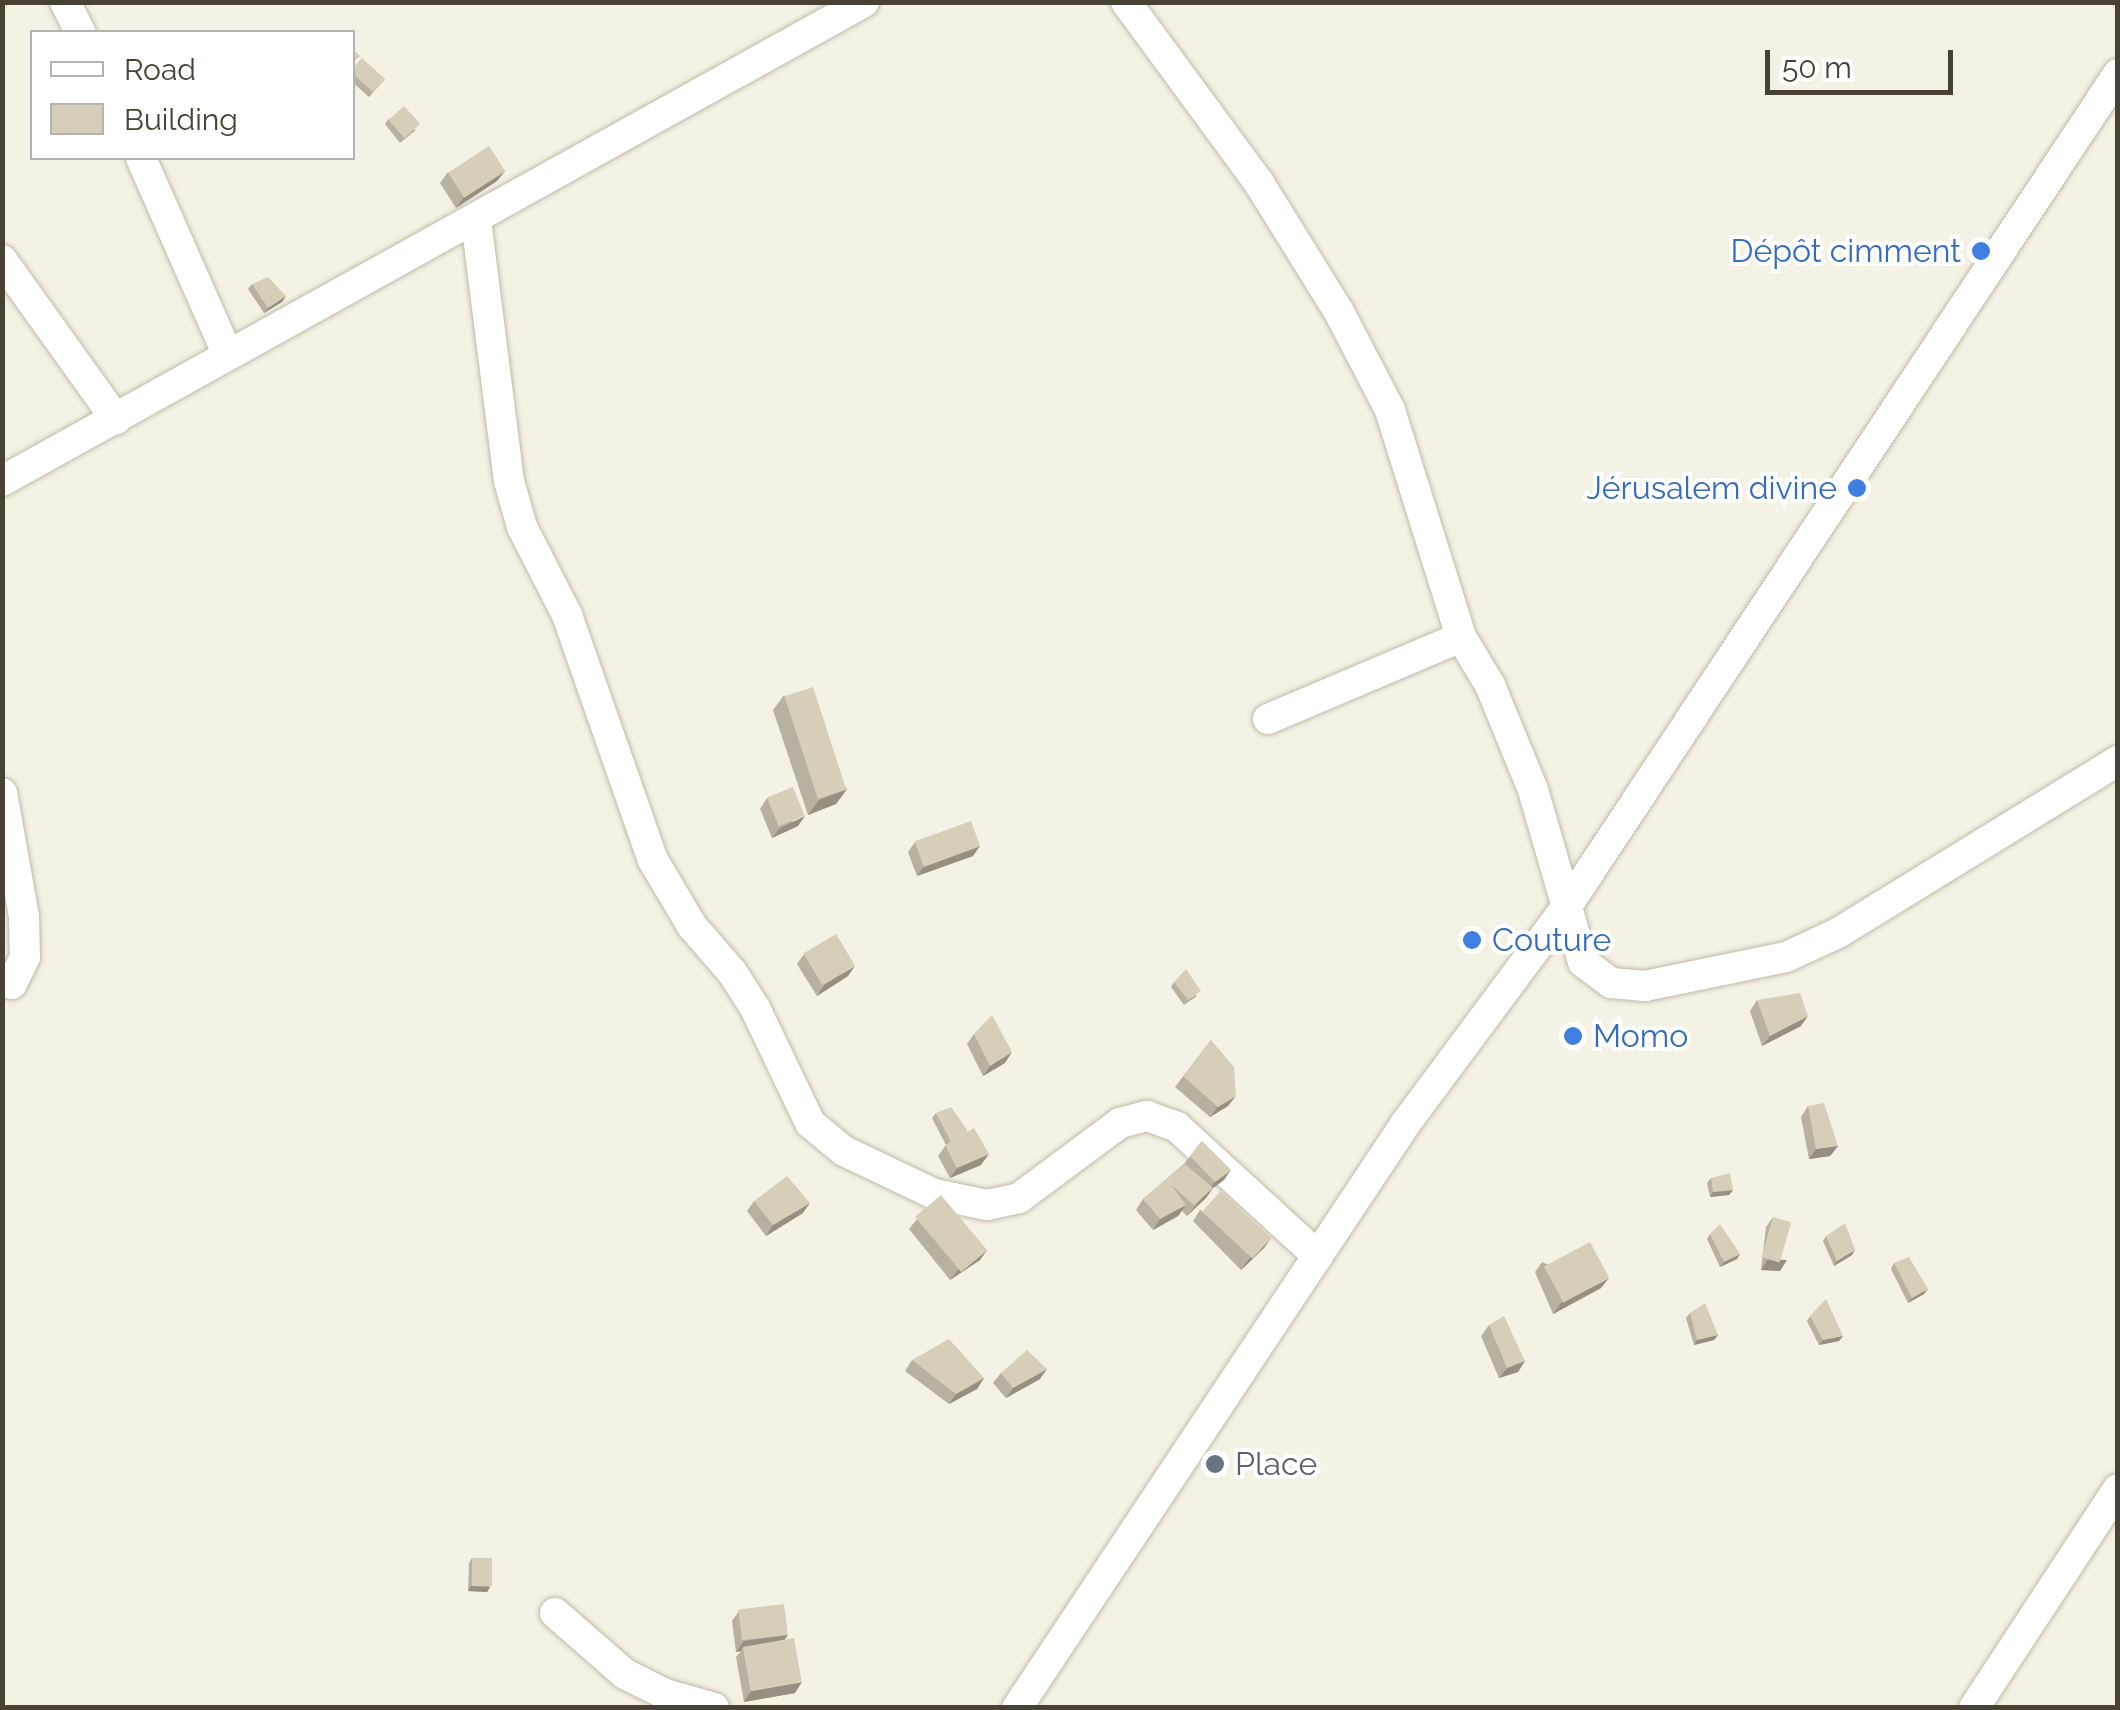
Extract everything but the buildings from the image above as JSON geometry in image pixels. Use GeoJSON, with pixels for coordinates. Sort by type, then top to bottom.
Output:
{"type":"FeatureCollection","features":[{"type":"Feature","properties":{"kind":"street"},"geometry":{"type":"LineString","coordinates":[[65,2],[79,30]]}},
{"type":"Feature","properties":{"kind":"street"},"geometry":{"type":"LineString","coordinates":[[2,481],[864,2]]}},
{"type":"Feature","properties":{"kind":"street"},"geometry":{"type":"LineString","coordinates":[[1126,2],[1259,183],[1348,328],[1390,410],[1461,637],[1490,685],[1533,790],[1564,910],[1583,962],[1611,984],[1679,982],[1786,957],[1838,933],[2118,762]]}},
{"type":"Feature","properties":{"kind":"street"},"geometry":{"type":"LineString","coordinates":[[1017,1708],[1406,1123],[1564,910],[2118,74]]}},
{"type":"Feature","properties":{"kind":"street"},"geometry":{"type":"LineString","coordinates":[[142,160],[228,355]]}},
{"type":"Feature","properties":{"kind":"street"},"geometry":{"type":"LineString","coordinates":[[476,220],[509,481],[522,526],[567,615],[654,860],[692,926],[732,972],[756,1008],[810,1123],[844,1151],[934,1194],[986,1206],[1019,1198],[1120,1123],[1147,1116],[1178,1127],[1318,1256]]}},
{"type":"Feature","properties":{"kind":"street"},"geometry":{"type":"LineString","coordinates":[[2,260],[116,419]]}},
{"type":"Feature","properties":{"kind":"street"},"geometry":{"type":"LineString","coordinates":[[1268,719],[1461,637]]}},
{"type":"Feature","properties":{"kind":"street"},"geometry":{"type":"LineString","coordinates":[[2,792],[24,916],[25,957],[12,984]]}},
{"type":"Feature","properties":{"kind":"street"},"geometry":{"type":"LineString","coordinates":[[1974,1708],[2118,1489]]}},
{"type":"Feature","properties":{"kind":"street"},"geometry":{"type":"LineString","coordinates":[[555,1613],[625,1674],[665,1694],[714,1708]]}},
{"type":"Feature","properties":{"kind":"place","name":"Dépôt cimment"},"geometry":{"type":"Point","coordinates":[1981,251]}},
{"type":"Feature","properties":{"kind":"place","name":"Jérusalem divine"},"geometry":{"type":"Point","coordinates":[1857,488]}},
{"type":"Feature","properties":{"kind":"place","name":"Couture"},"geometry":{"type":"Point","coordinates":[1472,940]}},
{"type":"Feature","properties":{"kind":"place","name":"Momo"},"geometry":{"type":"Point","coordinates":[1573,1036]}},
{"type":"Feature","properties":{"kind":"place","name":"Place"},"geometry":{"type":"Point","coordinates":[1215,1464]}}]}
